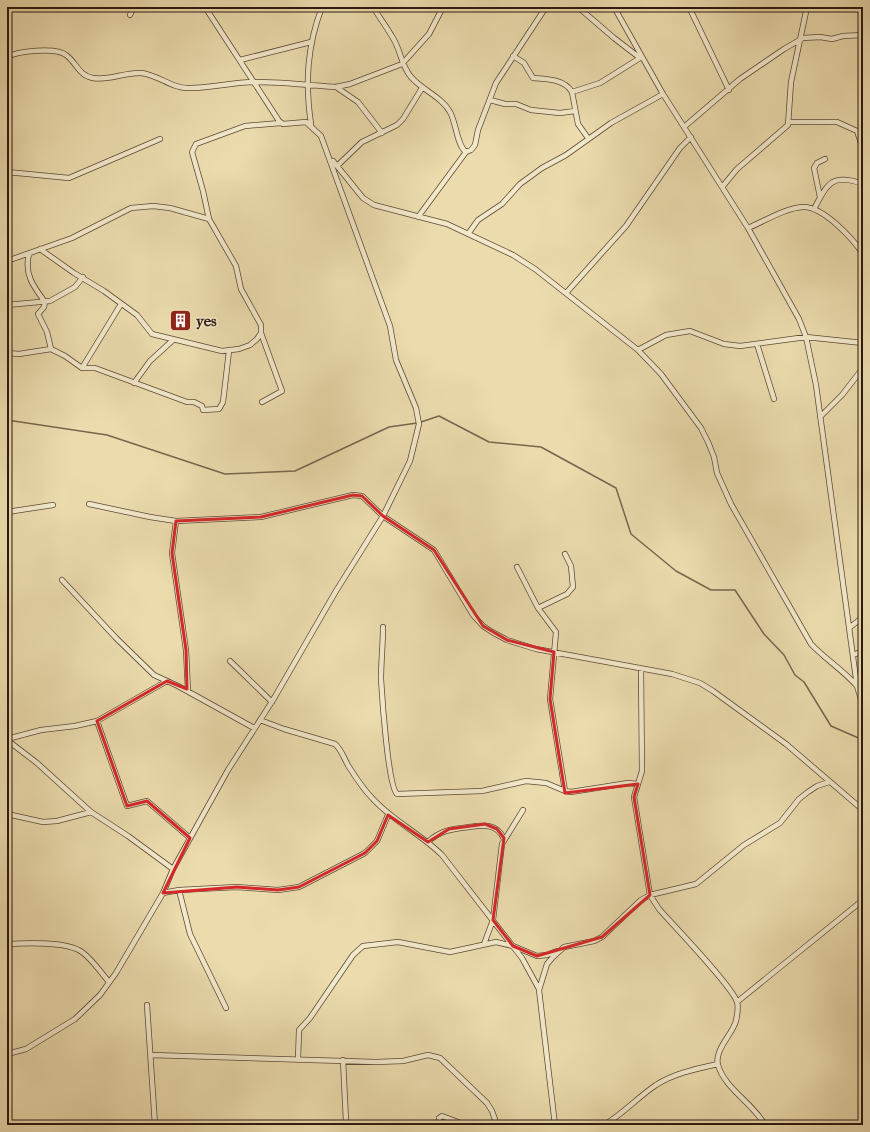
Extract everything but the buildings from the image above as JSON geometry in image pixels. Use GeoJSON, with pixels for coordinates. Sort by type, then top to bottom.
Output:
{"type":"FeatureCollection","features":[{"type":"Feature","properties":{"kind":"street"},"geometry":{"type":"LineString","coordinates":[[130,15],[134,7]]}},
{"type":"Feature","properties":{"kind":"street"},"geometry":{"type":"LineString","coordinates":[[205,7],[281,123]]}},
{"type":"Feature","properties":{"kind":"street"},"geometry":{"type":"LineString","coordinates":[[311,124],[309,60],[313,31],[322,7]]}},
{"type":"Feature","properties":{"kind":"street"},"geometry":{"type":"LineString","coordinates":[[373,7],[394,38],[402,64],[411,78],[446,106],[450,112],[461,144],[466,152]]}},
{"type":"Feature","properties":{"kind":"street"},"geometry":{"type":"LineString","coordinates":[[7,57],[35,51],[57,51],[68,56],[83,74],[88,77],[105,78],[132,73],[143,74],[182,88],[253,82],[309,84],[336,87],[350,84],[402,64],[429,34],[443,7]]}},
{"type":"Feature","properties":{"kind":"street"},"geometry":{"type":"LineString","coordinates":[[418,217],[466,152],[471,150],[475,145],[478,130],[496,83],[546,7]]}},
{"type":"Feature","properties":{"kind":"street"},"geometry":{"type":"LineString","coordinates":[[578,7],[641,58]]}},
{"type":"Feature","properties":{"kind":"street"},"geometry":{"type":"LineString","coordinates":[[614,7],[641,58],[748,228],[795,312],[806,337],[820,417],[857,686],[863,706]]}},
{"type":"Feature","properties":{"kind":"street"},"geometry":{"type":"LineString","coordinates":[[689,7],[729,90]]}},
{"type":"Feature","properties":{"kind":"street"},"geometry":{"type":"LineString","coordinates":[[722,186],[737,169],[786,128],[789,122],[791,82],[807,7]]}},
{"type":"Feature","properties":{"kind":"street"},"geometry":{"type":"LineString","coordinates":[[684,128],[768,59],[799,40],[803,38],[820,37],[832,40],[843,36],[863,35]]}},
{"type":"Feature","properties":{"kind":"street"},"geometry":{"type":"LineString","coordinates":[[240,60],[311,42]]}},
{"type":"Feature","properties":{"kind":"street"},"geometry":{"type":"LineString","coordinates":[[513,56],[524,63],[533,78],[554,80],[566,85],[572,92],[578,124],[588,138]]}},
{"type":"Feature","properties":{"kind":"street"},"geometry":{"type":"LineString","coordinates":[[572,92],[600,84],[641,58]]}},
{"type":"Feature","properties":{"kind":"street"},"geometry":{"type":"LineString","coordinates":[[336,87],[358,102],[382,133]]}},
{"type":"Feature","properties":{"kind":"street"},"geometry":{"type":"LineString","coordinates":[[337,166],[359,144],[398,125],[422,88]]}},
{"type":"Feature","properties":{"kind":"street"},"geometry":{"type":"LineString","coordinates":[[468,234],[478,220],[502,204],[520,184],[542,168],[574,150],[588,138],[663,94]]}},
{"type":"Feature","properties":{"kind":"street"},"geometry":{"type":"LineString","coordinates":[[490,100],[505,104],[516,104],[531,110],[560,113],[575,111]]}},
{"type":"Feature","properties":{"kind":"street"},"geometry":{"type":"LineString","coordinates":[[7,1054],[26,1049],[75,1019],[100,995],[109,982],[163,893],[173,869],[190,838],[254,728],[272,702],[336,591],[383,516],[410,461],[419,424],[416,408],[396,360],[390,326],[330,159],[321,136],[311,124],[306,122],[245,126],[194,146],[192,152],[209,219],[236,266],[241,289],[259,319],[261,333],[282,391],[262,402]]}},
{"type":"Feature","properties":{"kind":"street"},"geometry":{"type":"LineString","coordinates":[[789,122],[838,122],[857,131],[862,146],[862,184],[849,179],[839,179],[830,185],[820,197],[814,209]]}},
{"type":"Feature","properties":{"kind":"street"},"geometry":{"type":"LineString","coordinates":[[566,293],[626,226],[680,148],[691,137]]}},
{"type":"Feature","properties":{"kind":"street"},"geometry":{"type":"LineString","coordinates":[[7,172],[69,178],[160,139]]}},
{"type":"Feature","properties":{"kind":"street"},"geometry":{"type":"LineString","coordinates":[[330,159],[363,198],[374,205],[447,224],[513,255],[535,269],[638,350],[661,374],[700,428],[714,457],[717,474],[726,494],[759,556],[796,615],[811,644],[823,656],[845,672],[857,686]]}},
{"type":"Feature","properties":{"kind":"street"},"geometry":{"type":"LineString","coordinates":[[820,197],[814,168],[817,163],[825,159]]}},
{"type":"Feature","properties":{"kind":"street"},"geometry":{"type":"LineString","coordinates":[[7,261],[72,238],[131,208],[153,206],[170,208],[209,219]]}},
{"type":"Feature","properties":{"kind":"street"},"geometry":{"type":"LineString","coordinates":[[748,228],[791,209],[804,207],[814,209],[848,234],[863,254]]}},
{"type":"Feature","properties":{"kind":"street"},"geometry":{"type":"LineString","coordinates":[[40,249],[74,273],[83,277],[137,316],[152,334],[214,350],[229,351],[250,344],[257,339],[261,333]]}},
{"type":"Feature","properties":{"kind":"street"},"geometry":{"type":"LineString","coordinates":[[29,254],[27,267],[28,274],[45,302],[44,307],[38,314],[47,332],[51,349]]}},
{"type":"Feature","properties":{"kind":"street"},"geometry":{"type":"LineString","coordinates":[[7,304],[50,302],[72,289],[83,277]]}},
{"type":"Feature","properties":{"kind":"street"},"geometry":{"type":"LineString","coordinates":[[82,368],[121,304]]}},
{"type":"Feature","properties":{"kind":"street"},"geometry":{"type":"LineString","coordinates":[[638,350],[666,335],[690,331],[724,344],[740,346],[806,337],[863,343]]}},
{"type":"Feature","properties":{"kind":"street"},"geometry":{"type":"LineString","coordinates":[[134,383],[150,361],[173,340]]}},
{"type":"Feature","properties":{"kind":"street"},"geometry":{"type":"LineString","coordinates":[[757,344],[774,399]]}},
{"type":"Feature","properties":{"kind":"street"},"geometry":{"type":"LineString","coordinates":[[7,352],[19,354],[51,349],[65,356],[82,368],[95,368],[187,402],[194,402],[202,406],[203,410],[219,409],[224,395],[229,351]]}},
{"type":"Feature","properties":{"kind":"street"},"geometry":{"type":"LineString","coordinates":[[820,417],[842,395],[863,368]]}},
{"type":"Feature","properties":{"kind":"street"},"geometry":{"type":"LineString","coordinates":[[88,504],[176,521],[261,516],[358,494],[383,516],[434,550],[473,616],[482,626],[507,640],[536,649],[641,669],[700,683],[786,744],[863,810]]}},
{"type":"Feature","properties":{"kind":"street"},"geometry":{"type":"LineString","coordinates":[[7,512],[53,505]]}},
{"type":"Feature","properties":{"kind":"street"},"geometry":{"type":"LineString","coordinates":[[176,521],[172,553],[186,650],[188,691]]}},
{"type":"Feature","properties":{"kind":"street"},"geometry":{"type":"LineString","coordinates":[[538,608],[567,594],[573,587],[571,566],[564,554]]}},
{"type":"Feature","properties":{"kind":"street"},"geometry":{"type":"LineString","coordinates":[[517,567],[538,608],[556,632],[550,699],[565,791]]}},
{"type":"Feature","properties":{"kind":"street"},"geometry":{"type":"LineString","coordinates":[[62,580],[116,638],[154,675],[188,691],[254,728]]}},
{"type":"Feature","properties":{"kind":"street"},"geometry":{"type":"LineString","coordinates":[[850,628],[863,618]]}},
{"type":"Feature","properties":{"kind":"street"},"geometry":{"type":"LineString","coordinates":[[383,627],[381,678],[390,766],[395,792],[400,794],[426,791],[482,791],[526,781],[546,783],[565,791],[628,783],[638,784]]}},
{"type":"Feature","properties":{"kind":"street"},"geometry":{"type":"LineString","coordinates":[[853,655],[863,651]]}},
{"type":"Feature","properties":{"kind":"street"},"geometry":{"type":"LineString","coordinates":[[230,661],[272,702]]}},
{"type":"Feature","properties":{"kind":"street"},"geometry":{"type":"LineString","coordinates":[[641,669],[642,771],[634,797],[650,895],[658,909],[726,985],[737,1002],[738,1011],[735,1025],[718,1056],[718,1064],[733,1088],[765,1125]]}},
{"type":"Feature","properties":{"kind":"street"},"geometry":{"type":"LineString","coordinates":[[7,739],[42,730],[75,726],[97,721],[167,681]]}},
{"type":"Feature","properties":{"kind":"street"},"geometry":{"type":"LineString","coordinates":[[260,720],[284,729],[336,744],[356,778],[373,799],[388,815],[428,842],[442,855],[522,958],[539,990],[555,1125]]}},
{"type":"Feature","properties":{"kind":"street"},"geometry":{"type":"LineString","coordinates":[[97,721],[127,806],[148,801],[190,838]]}},
{"type":"Feature","properties":{"kind":"street"},"geometry":{"type":"LineString","coordinates":[[7,739],[37,763],[91,812],[128,836],[173,869]]}},
{"type":"Feature","properties":{"kind":"street"},"geometry":{"type":"LineString","coordinates":[[298,1059],[299,1030],[310,1018],[359,948],[372,944],[398,942],[450,952],[458,952],[496,942],[513,946],[537,956],[547,956],[564,947],[594,941],[602,937],[641,900],[650,895],[696,884],[744,845],[780,823],[799,799],[808,792],[817,786],[829,782]]}},
{"type":"Feature","properties":{"kind":"street"},"geometry":{"type":"LineString","coordinates":[[484,944],[493,920],[504,839],[523,810]]}},
{"type":"Feature","properties":{"kind":"street"},"geometry":{"type":"LineString","coordinates":[[7,814],[43,822],[57,821],[91,812]]}},
{"type":"Feature","properties":{"kind":"street"},"geometry":{"type":"LineString","coordinates":[[163,893],[179,890],[238,887],[278,890],[299,887],[365,854],[377,841],[388,815]]}},
{"type":"Feature","properties":{"kind":"street"},"geometry":{"type":"LineString","coordinates":[[428,842],[436,834],[449,829],[485,824],[497,829],[504,839]]}},
{"type":"Feature","properties":{"kind":"street"},"geometry":{"type":"LineString","coordinates":[[179,890],[190,934],[226,1008]]}},
{"type":"Feature","properties":{"kind":"street"},"geometry":{"type":"LineString","coordinates":[[737,1002],[863,900]]}},
{"type":"Feature","properties":{"kind":"street"},"geometry":{"type":"LineString","coordinates":[[7,944],[60,945],[72,947],[86,955],[109,982]]}},
{"type":"Feature","properties":{"kind":"street"},"geometry":{"type":"LineString","coordinates":[[539,990],[547,964],[564,947]]}},
{"type":"Feature","properties":{"kind":"street"},"geometry":{"type":"LineString","coordinates":[[147,1005],[156,1125]]}},
{"type":"Feature","properties":{"kind":"street"},"geometry":{"type":"LineString","coordinates":[[151,1055],[402,1061],[428,1055],[440,1058],[487,1103],[492,1111],[497,1125]]}},
{"type":"Feature","properties":{"kind":"street"},"geometry":{"type":"LineString","coordinates":[[343,1060],[346,1121],[344,1125]]}},
{"type":"Feature","properties":{"kind":"street"},"geometry":{"type":"LineString","coordinates":[[604,1125],[625,1111],[650,1090],[670,1077],[718,1064]]}},
{"type":"Feature","properties":{"kind":"street"},"geometry":{"type":"LineString","coordinates":[[440,1125],[439,1118],[442,1116],[466,1125]]}},
{"type":"Feature","properties":{"kind":"highlighted area"},"geometry":{"type":"Polygon","coordinates":[[[353,495],[362,496],[383,516],[434,550],[483,626],[507,640],[554,652],[550,699],[565,793],[638,784],[634,797],[650,895],[602,937],[537,956],[513,946],[493,920],[504,838],[497,829],[485,824],[449,829],[428,842],[388,815],[377,841],[365,853],[299,887],[278,890],[237,887],[163,893],[190,838],[147,801],[127,806],[97,721],[167,681],[187,689],[186,650],[172,553],[176,521],[261,517],[353,495]]]}},
{"type":"Feature","properties":{"kind":"waterway"},"geometry":{"type":"LineString","coordinates":[[421,422],[439,416],[489,442],[541,447],[616,488],[631,534],[676,571],[711,590],[735,590],[764,634],[784,655],[795,675],[804,682],[831,726],[863,740]]}},
{"type":"Feature","properties":{"kind":"waterway"},"geometry":{"type":"LineString","coordinates":[[7,420],[107,435],[225,474],[295,471],[389,427],[417,423]]}},
{"type":"Feature","properties":{"kind":"place","name":"yes"},"geometry":{"type":"Point","coordinates":[181,321]}}]}
